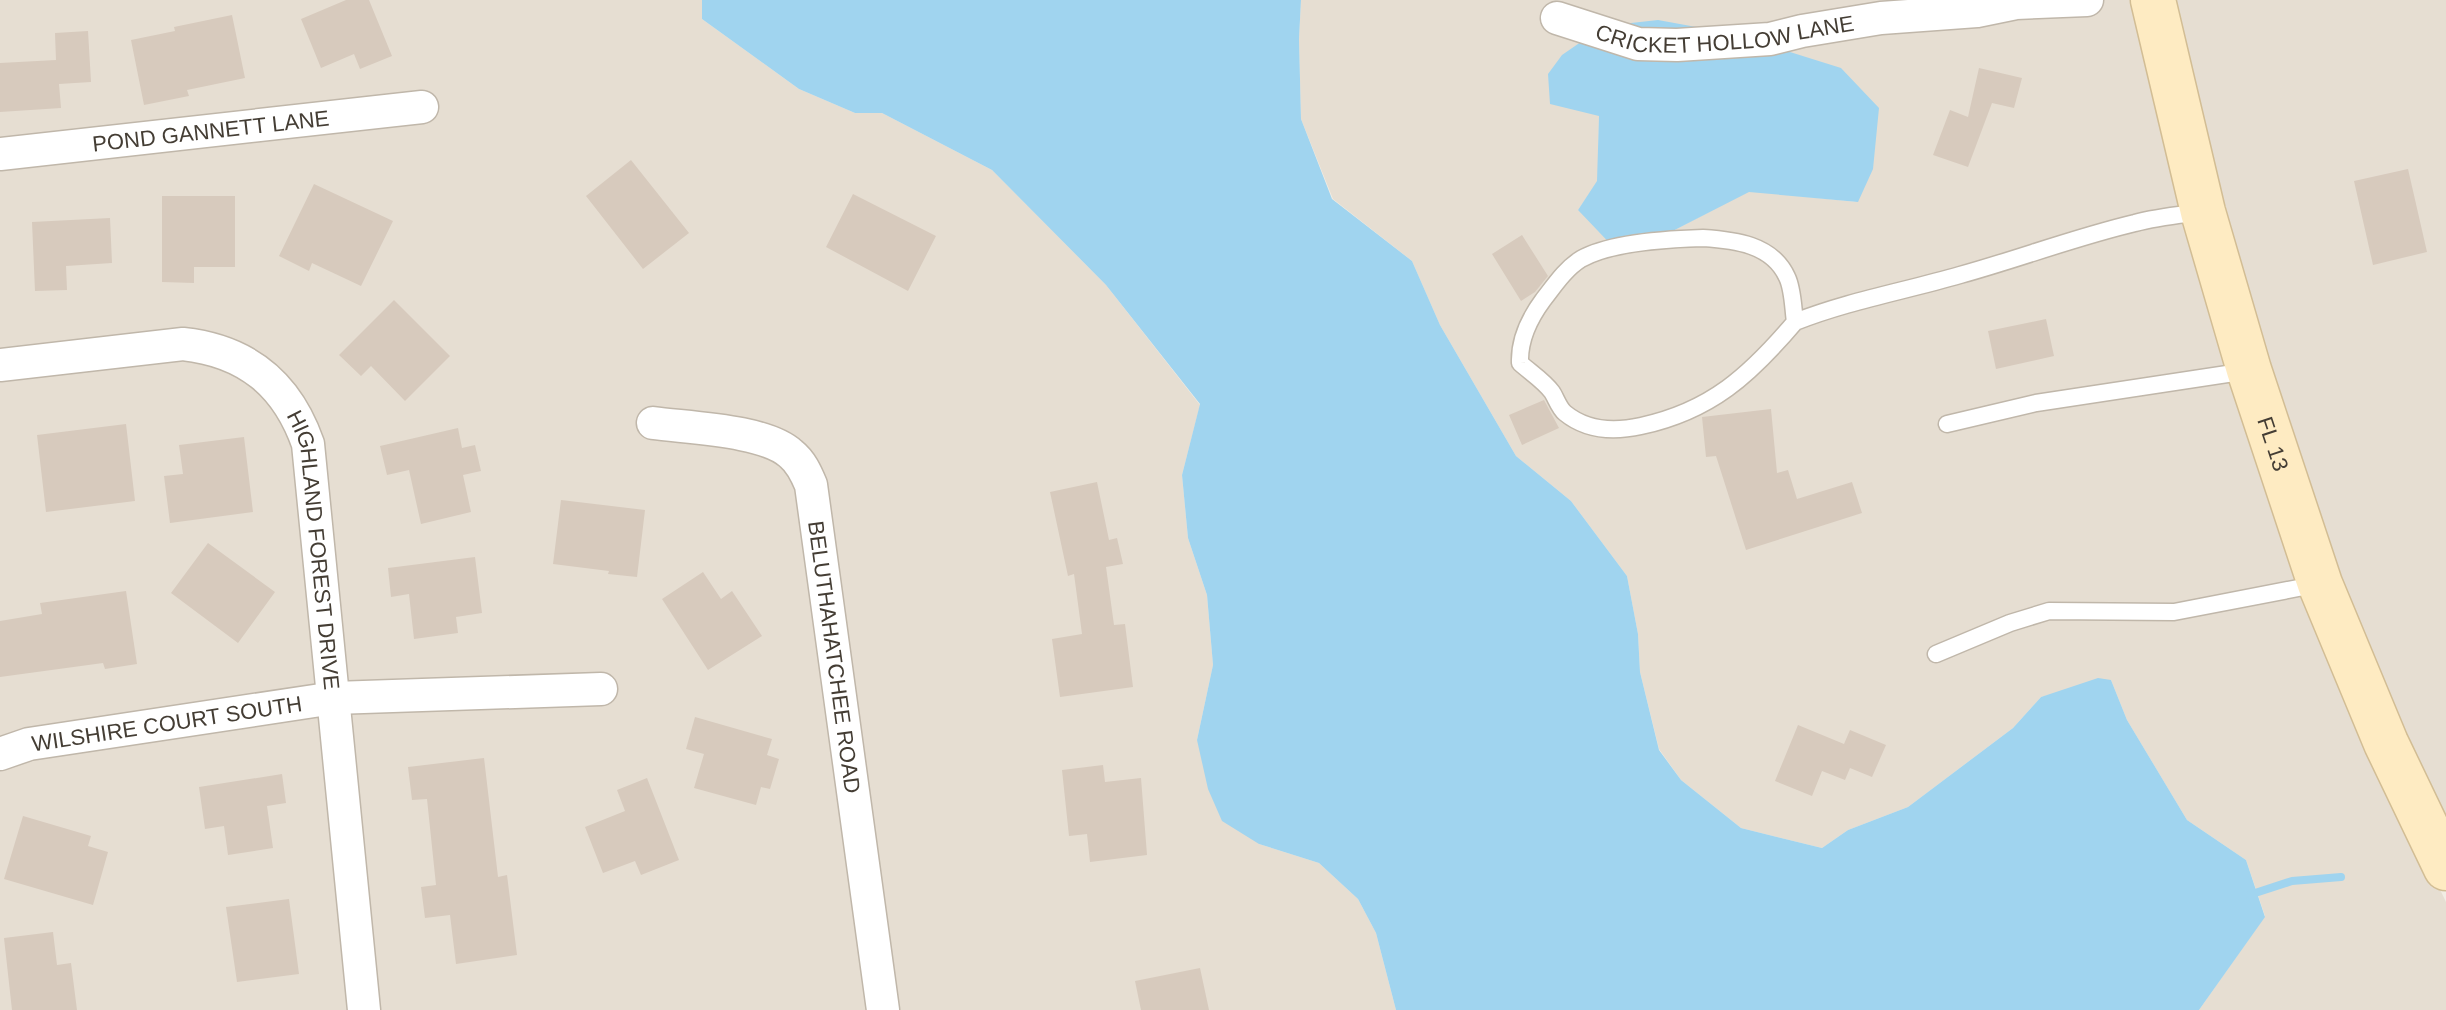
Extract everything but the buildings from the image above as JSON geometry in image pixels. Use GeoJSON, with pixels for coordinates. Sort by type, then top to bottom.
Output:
{"type":"FeatureCollection","features":[{"type":"Feature","properties":{"kind":"main road","name":"FL 13"},"geometry":{"type":"LineString","coordinates":[[2153,0],[2203,212],[2249,370],[2320,584],[2386,743],[2446,868]]}},
{"type":"Feature","properties":{"kind":"street","name":"CRICKET HOLLOW LANE"},"geometry":{"type":"LineString","coordinates":[[1557,18],[1638,44],[1677,45],[1770,39],[1881,18],[1977,11],[2016,3],[2087,0]]}},
{"type":"Feature","properties":{"kind":"street","name":"POND GANNETT LANE"},"geometry":{"type":"LineString","coordinates":[[0,154],[422,107]]}},
{"type":"Feature","properties":{"kind":"street","name":"HIGHLAND FOREST DRIVE"},"geometry":{"type":"LineString","coordinates":[[0,365],[193,345],[233,356],[261,372],[286,396],[300,419],[308,444],[364,1010]]}},
{"type":"Feature","properties":{"kind":"street","name":"BELUTHAHATCHEE ROAD"},"geometry":{"type":"LineString","coordinates":[[653,423],[760,437],[792,454],[811,485],[883,1010]]}},
{"type":"Feature","properties":{"kind":"street","name":"WILSHIRE COURT SOUTH"},"geometry":{"type":"LineString","coordinates":[[0,754],[29,744],[334,698],[601,689]]}},
{"type":"Feature","properties":{"kind":"lane"},"geometry":{"type":"LineString","coordinates":[[1795,322],[1787,277],[1770,255],[1737,240],[1652,242],[1613,248],[1581,259],[1560,277],[1534,312],[1520,345],[1520,363],[1550,389],[1564,412],[1596,429],[1624,430],[1668,420],[1707,403],[1767,355],[1795,322],[1828,309],[1908,290],[2038,253],[2092,234],[2139,222],[2203,212]]}},
{"type":"Feature","properties":{"kind":"lane"},"geometry":{"type":"LineString","coordinates":[[1947,424],[2036,403],[2249,370]]}},
{"type":"Feature","properties":{"kind":"lane"},"geometry":{"type":"LineString","coordinates":[[1936,654],[2010,623],[2049,611],[2174,612],[2320,584]]}},
{"type":"Feature","properties":{"kind":"shaded area"},"geometry":{"type":"Polygon","coordinates":[[[0,0],[702,0],[702,19],[799,89],[855,113],[882,113],[992,170],[1106,285],[1200,405],[1182,475],[1188,538],[1207,595],[1213,665],[1197,740],[1259,844],[1319,863],[1358,899],[1376,933],[1396,1010],[0,1010],[0,0]]]}},
{"type":"Feature","properties":{"kind":"shaded area"},"geometry":{"type":"Polygon","coordinates":[[[1301,0],[2138,0],[2372,748],[2446,902],[2446,1010],[2199,1010],[2265,916],[2246,860],[2187,820],[2127,720],[2111,680],[2041,697],[2013,728],[1908,807],[1848,830],[1822,848],[1741,828],[1681,780],[1659,749],[1640,672],[1638,634],[1627,576],[1571,501],[1516,456],[1440,325],[1412,261],[1333,199],[1301,119],[1301,0]],[[1599,116],[1598,181],[1578,210],[1659,238],[1749,191],[1857,202],[1599,116]]]}},
{"type":"Feature","properties":{"kind":"shaded area"},"geometry":{"type":"Polygon","coordinates":[[[2169,0],[2446,0],[2446,833],[2401,739],[2264,368],[2169,0]]]}},
{"type":"Feature","properties":{"kind":"water"},"geometry":{"type":"Polygon","coordinates":[[[702,0],[1301,0],[1301,119],[1332,199],[1412,261],[1440,325],[1516,456],[1571,501],[1627,576],[1638,634],[1640,672],[1659,750],[1681,780],[1741,828],[1822,848],[1848,830],[1908,807],[2013,728],[2041,697],[2098,678],[2111,680],[2127,720],[2187,820],[2246,860],[2265,917],[2199,1010],[1396,1010],[1376,933],[1358,899],[1319,863],[1259,844],[1222,821],[1208,789],[1197,740],[1213,665],[1207,595],[1188,538],[1182,475],[1200,404],[1106,285],[992,170],[882,113],[855,113],[799,89],[702,19],[702,0]]]}},
{"type":"Feature","properties":{"kind":"water"},"geometry":{"type":"Polygon","coordinates":[[[1658,20],[1729,33],[1841,68],[1879,108],[1873,169],[1858,202],[1749,192],[1659,238],[1619,253],[1578,210],[1597,181],[1599,116],[1550,104],[1548,74],[1562,55],[1604,26],[1658,20]]]}},
{"type":"Feature","properties":{"kind":"waterway"},"geometry":{"type":"LineString","coordinates":[[2249,895],[2292,881],[2341,877]]}}]}
